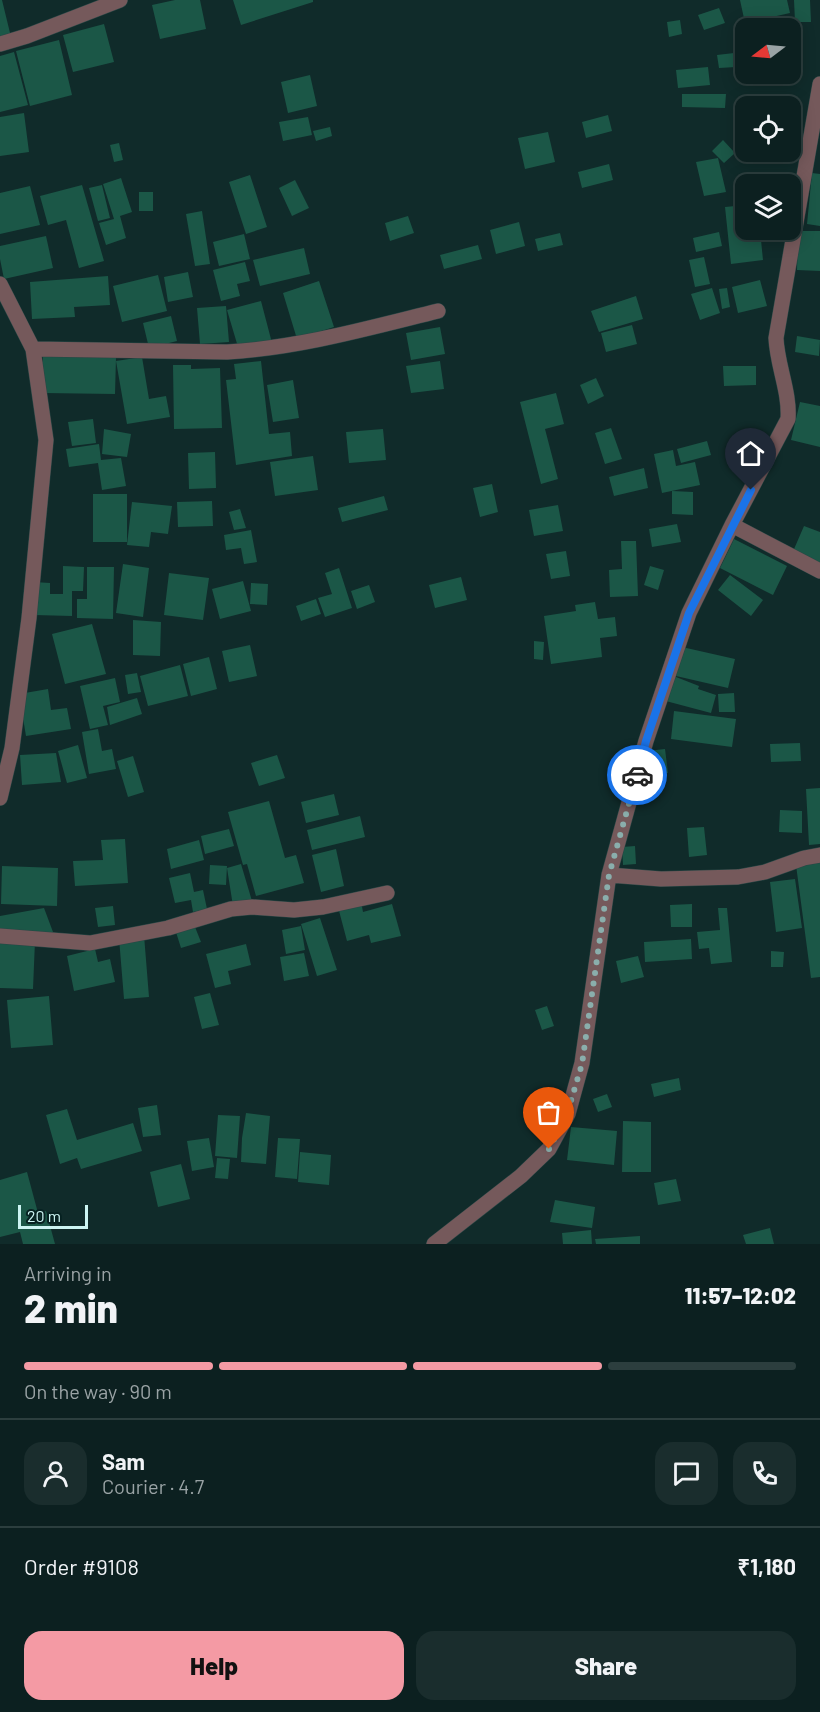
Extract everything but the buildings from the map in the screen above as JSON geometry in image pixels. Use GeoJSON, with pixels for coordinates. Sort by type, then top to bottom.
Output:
{"type":"FeatureCollection","features":[{"type":"Feature","properties":{"kind":"street"},"geometry":{"type":"LineString","coordinates":[[0,44],[120,0]]}},
{"type":"Feature","properties":{"kind":"street"},"geometry":{"type":"LineString","coordinates":[[434,1244],[521,1176],[549,1149],[567,1114],[582,1064],[609,875],[646,741],[689,613],[788,419],[787,399],[776,338],[819,104],[820,84]]}},
{"type":"Feature","properties":{"kind":"street"},"geometry":{"type":"LineString","coordinates":[[0,284],[33,349],[46,440],[29,618],[17,712],[12,748],[0,798]]}},
{"type":"Feature","properties":{"kind":"street"},"geometry":{"type":"LineString","coordinates":[[33,349],[227,352],[259,350],[438,311]]}},
{"type":"Feature","properties":{"kind":"street"},"geometry":{"type":"LineString","coordinates":[[732,525],[820,571]]}},
{"type":"Feature","properties":{"kind":"street"},"geometry":{"type":"LineString","coordinates":[[609,875],[661,879],[738,877],[765,872],[804,858],[820,855]]}},
{"type":"Feature","properties":{"kind":"street"},"geometry":{"type":"LineString","coordinates":[[0,936],[90,943],[168,928],[231,909],[252,907],[304,909],[387,893]]}},
{"type":"Feature","properties":{"kind":"way so far"},"geometry":{"type":"LineString","coordinates":[[549,1149],[567,1114],[582,1064],[609,875],[637,775]]}},
{"type":"Feature","properties":{"kind":"route"},"geometry":{"type":"LineString","coordinates":[[637,775],[646,741],[689,613],[751,490]]}}]}
